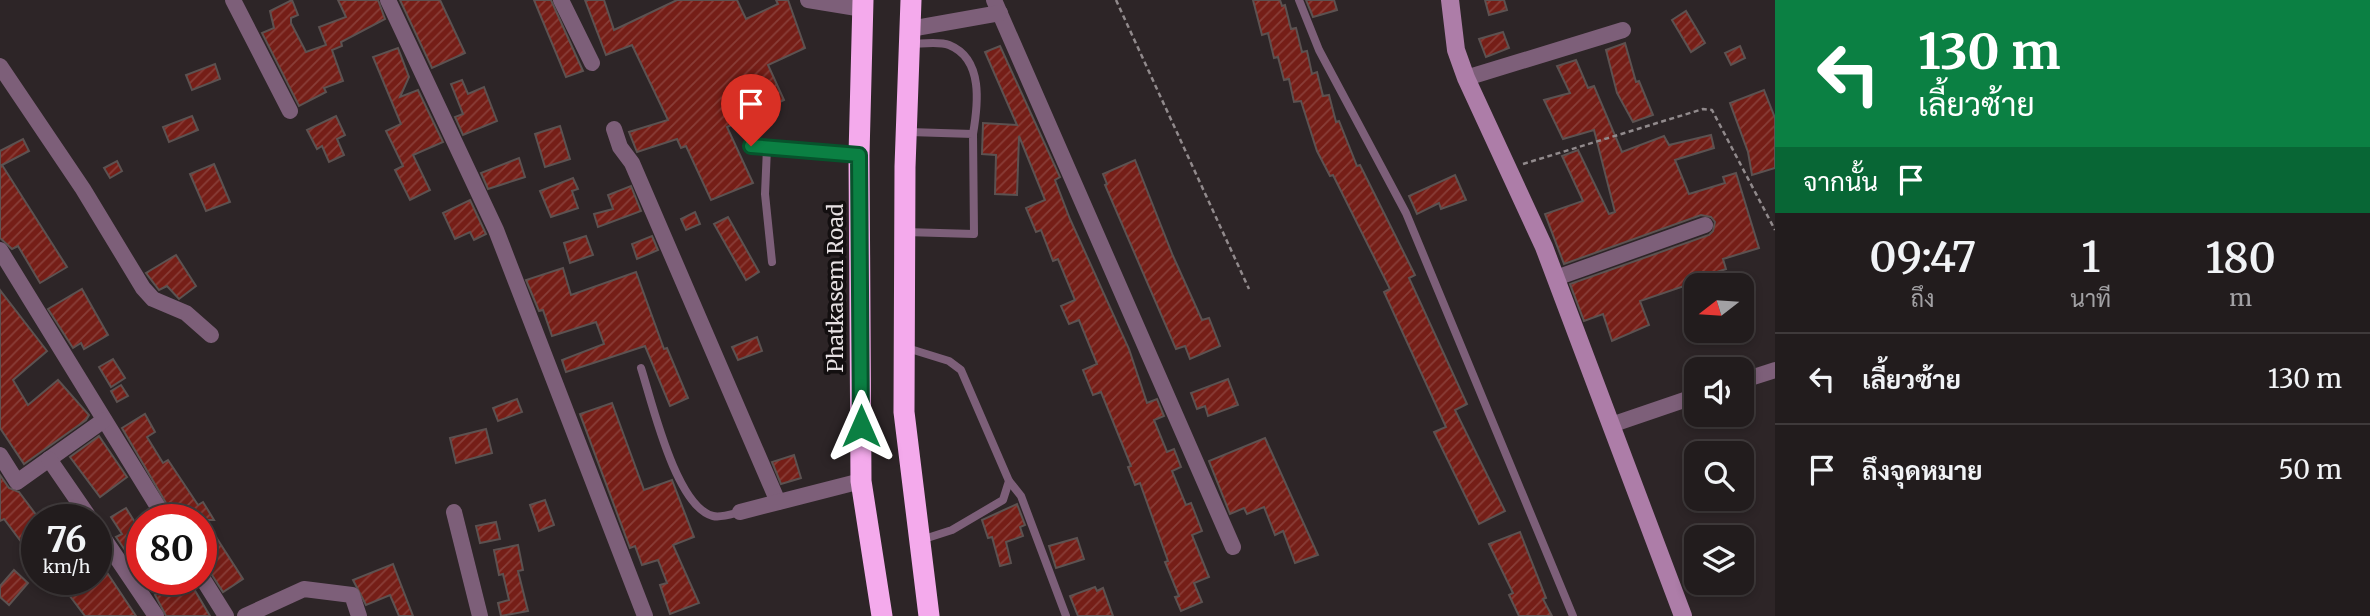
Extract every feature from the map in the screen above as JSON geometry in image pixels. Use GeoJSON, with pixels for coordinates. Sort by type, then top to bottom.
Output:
{"type":"FeatureCollection","features":[{"type":"Feature","properties":{"kind":"highway"},"geometry":{"type":"LineString","coordinates":[[911,0],[906,132],[904,412],[929,616]]}},
{"type":"Feature","properties":{"kind":"highway","name":"Phatkasem Road"},"geometry":{"type":"LineString","coordinates":[[863,4],[859,155],[861,481],[882,616]]}},
{"type":"Feature","properties":{"kind":"street"},"geometry":{"type":"LineString","coordinates":[[233,0],[290,111]]}},
{"type":"Feature","properties":{"kind":"street"},"geometry":{"type":"LineString","coordinates":[[387,0],[496,230],[645,616]]}},
{"type":"Feature","properties":{"kind":"street"},"geometry":{"type":"LineString","coordinates":[[561,0],[593,63]]}},
{"type":"Feature","properties":{"kind":"street"},"geometry":{"type":"LineString","coordinates":[[1450,0],[1456,50],[1466,78],[1556,278],[1683,616]]}},
{"type":"Feature","properties":{"kind":"street"},"geometry":{"type":"LineString","coordinates":[[814,1],[863,4]]}},
{"type":"Feature","properties":{"kind":"street"},"geometry":{"type":"LineString","coordinates":[[910,37],[997,7],[1233,547]]}},
{"type":"Feature","properties":{"kind":"street"},"geometry":{"type":"LineString","coordinates":[[1466,78],[1623,30]]}},
{"type":"Feature","properties":{"kind":"street"},"geometry":{"type":"LineString","coordinates":[[0,66],[83,189],[143,288],[153,299],[186,313],[211,335]]}},
{"type":"Feature","properties":{"kind":"street"},"geometry":{"type":"LineString","coordinates":[[614,129],[632,163],[778,502]]}},
{"type":"Feature","properties":{"kind":"street"},"geometry":{"type":"LineString","coordinates":[[1556,278],[1705,225]]}},
{"type":"Feature","properties":{"kind":"street"},"geometry":{"type":"LineString","coordinates":[[0,250],[156,504]]}},
{"type":"Feature","properties":{"kind":"street"},"geometry":{"type":"LineString","coordinates":[[1754,377],[1775,370]]}},
{"type":"Feature","properties":{"kind":"street"},"geometry":{"type":"LineString","coordinates":[[1611,425],[1684,401]]}},
{"type":"Feature","properties":{"kind":"street"},"geometry":{"type":"LineString","coordinates":[[0,455],[17,482],[104,420]]}},
{"type":"Feature","properties":{"kind":"street"},"geometry":{"type":"LineString","coordinates":[[49,459],[80,504]]}},
{"type":"Feature","properties":{"kind":"street"},"geometry":{"type":"LineString","coordinates":[[740,512],[861,481]]}},
{"type":"Feature","properties":{"kind":"street"},"geometry":{"type":"LineString","coordinates":[[454,512],[480,616]]}},
{"type":"Feature","properties":{"kind":"street"},"geometry":{"type":"LineString","coordinates":[[112,551],[156,616]]}},
{"type":"Feature","properties":{"kind":"street"},"geometry":{"type":"LineString","coordinates":[[245,616],[304,589],[352,595],[359,616]]}},
{"type":"Feature","properties":{"kind":"street"},"geometry":{"type":"LineString","coordinates":[[213,595],[226,616]]}},
{"type":"Feature","properties":{"kind":"lane"},"geometry":{"type":"LineString","coordinates":[[1299,0],[1319,50],[1406,214],[1573,616]]}},
{"type":"Feature","properties":{"kind":"lane"},"geometry":{"type":"LineString","coordinates":[[905,232],[974,234],[972,134],[978,107],[976,85],[968,58],[948,44],[910,37]]}},
{"type":"Feature","properties":{"kind":"lane"},"geometry":{"type":"LineString","coordinates":[[906,132],[972,134]]}},
{"type":"Feature","properties":{"kind":"lane"},"geometry":{"type":"LineString","coordinates":[[751,146],[859,155]]}},
{"type":"Feature","properties":{"kind":"lane"},"geometry":{"type":"LineString","coordinates":[[767,148],[765,194],[772,262]]}},
{"type":"Feature","properties":{"kind":"lane"},"geometry":{"type":"LineString","coordinates":[[904,347],[949,361],[961,370],[1009,481],[1021,496],[1066,616]]}},
{"type":"Feature","properties":{"kind":"lane"},"geometry":{"type":"LineString","coordinates":[[641,368],[676,473],[692,500],[700,510],[716,517],[740,512]]}},
{"type":"Feature","properties":{"kind":"lane"},"geometry":{"type":"LineString","coordinates":[[920,541],[952,530],[1003,500],[1009,481]]}},
{"type":"Feature","properties":{"kind":"path"},"geometry":{"type":"LineString","coordinates":[[1116,0],[1249,289]]}},
{"type":"Feature","properties":{"kind":"path"},"geometry":{"type":"LineString","coordinates":[[1506,170],[1703,109],[1712,110],[1775,230]]}},
{"type":"Feature","properties":{"kind":"building"},"geometry":{"type":"Polygon","coordinates":[[[292,0],[298,15],[291,18],[291,23],[306,52],[326,45],[319,27],[346,17],[338,0],[378,0],[385,19],[341,42],[342,46],[332,50],[343,81],[324,88],[326,92],[299,106],[262,33],[274,28],[270,11],[292,0]]]}},
{"type":"Feature","properties":{"kind":"building"},"geometry":{"type":"Polygon","coordinates":[[[400,0],[440,0],[465,53],[432,68],[400,0]]]}},
{"type":"Feature","properties":{"kind":"building"},"geometry":{"type":"Polygon","coordinates":[[[534,0],[551,0],[583,71],[566,77],[534,0]]]}},
{"type":"Feature","properties":{"kind":"building"},"geometry":{"type":"Polygon","coordinates":[[[585,0],[604,0],[614,30],[677,0],[737,0],[746,19],[778,4],[776,0],[788,0],[805,48],[768,65],[784,100],[727,127],[753,183],[711,200],[686,146],[681,148],[677,139],[637,152],[629,132],[668,120],[632,45],[606,55],[585,0]]]}},
{"type":"Feature","properties":{"kind":"building"},"geometry":{"type":"Polygon","coordinates":[[[1253,0],[1280,0],[1282,6],[1285,5],[1291,29],[1296,28],[1302,52],[1307,51],[1312,74],[1317,72],[1323,96],[1329,95],[1336,122],[1339,121],[1357,166],[1360,165],[1415,275],[1409,278],[1467,404],[1455,410],[1505,511],[1479,524],[1434,432],[1446,427],[1384,292],[1390,289],[1333,175],[1330,176],[1317,151],[1301,101],[1294,102],[1289,79],[1284,80],[1278,57],[1274,58],[1268,33],[1262,35],[1253,0]]]}},
{"type":"Feature","properties":{"kind":"building"},"geometry":{"type":"Polygon","coordinates":[[[1306,0],[1334,0],[1337,10],[1313,17],[1306,0]]]}},
{"type":"Feature","properties":{"kind":"building"},"geometry":{"type":"Polygon","coordinates":[[[1485,0],[1504,0],[1507,10],[1489,15],[1485,0]]]}},
{"type":"Feature","properties":{"kind":"building"},"geometry":{"type":"Polygon","coordinates":[[[1686,11],[1705,43],[1691,52],[1672,20],[1686,11]]]}},
{"type":"Feature","properties":{"kind":"building"},"geometry":{"type":"Polygon","coordinates":[[[1503,32],[1509,48],[1486,57],[1479,39],[1503,32]]]}},
{"type":"Feature","properties":{"kind":"building"},"geometry":{"type":"Polygon","coordinates":[[[1625,43],[1636,82],[1639,81],[1653,115],[1633,122],[1617,93],[1606,50],[1625,43]]]}},
{"type":"Feature","properties":{"kind":"building"},"geometry":{"type":"Polygon","coordinates":[[[1000,46],[1060,177],[1055,180],[1070,219],[1129,349],[1147,403],[1157,399],[1164,416],[1154,420],[1167,452],[1174,449],[1181,467],[1172,471],[1186,505],[1191,503],[1202,531],[1192,535],[1209,577],[1194,583],[1202,602],[1181,611],[1175,597],[1179,596],[1165,562],[1168,561],[1140,483],[1135,485],[1128,467],[1131,466],[1101,392],[1093,395],[1083,370],[1097,364],[1079,320],[1069,324],[1061,306],[1075,300],[1058,259],[1053,261],[1041,230],[1036,232],[1026,208],[1045,200],[1019,136],[1017,195],[995,194],[996,155],[982,154],[983,123],[1017,125],[985,52],[1000,46]]]}},
{"type":"Feature","properties":{"kind":"building"},"geometry":{"type":"Polygon","coordinates":[[[1740,46],[1745,58],[1731,65],[1725,53],[1740,46]]]}},
{"type":"Feature","properties":{"kind":"building"},"geometry":{"type":"Polygon","coordinates":[[[398,48],[409,77],[400,97],[418,90],[443,142],[413,155],[430,190],[410,200],[395,170],[403,166],[386,131],[401,124],[373,57],[398,48]]]}},
{"type":"Feature","properties":{"kind":"building"},"geometry":{"type":"Polygon","coordinates":[[[1576,60],[1588,88],[1594,86],[1622,152],[1664,136],[1669,145],[1711,135],[1714,148],[1675,160],[1689,194],[1725,183],[1723,177],[1736,173],[1759,248],[1723,259],[1726,269],[1714,273],[1684,273],[1684,286],[1640,301],[1649,325],[1612,341],[1603,314],[1584,321],[1570,284],[1709,235],[1715,222],[1711,217],[1701,215],[1564,264],[1545,214],[1583,201],[1562,156],[1578,150],[1609,214],[1615,212],[1594,130],[1563,139],[1544,100],[1570,93],[1557,66],[1576,60]]]}},
{"type":"Feature","properties":{"kind":"building"},"geometry":{"type":"Polygon","coordinates":[[[215,64],[220,79],[192,90],[186,75],[215,64]]]}},
{"type":"Feature","properties":{"kind":"building"},"geometry":{"type":"Polygon","coordinates":[[[462,80],[468,94],[484,87],[497,121],[463,135],[455,117],[463,114],[451,84],[462,80]]]}},
{"type":"Feature","properties":{"kind":"building"},"geometry":{"type":"Polygon","coordinates":[[[1764,90],[1775,118],[1775,168],[1752,175],[1748,152],[1730,103],[1764,90]]]}},
{"type":"Feature","properties":{"kind":"building"},"geometry":{"type":"Polygon","coordinates":[[[192,116],[198,130],[169,142],[163,127],[192,116]]]}},
{"type":"Feature","properties":{"kind":"building"},"geometry":{"type":"Polygon","coordinates":[[[336,116],[345,135],[337,139],[344,155],[329,162],[322,146],[317,149],[307,130],[336,116]]]}},
{"type":"Feature","properties":{"kind":"building"},"geometry":{"type":"Polygon","coordinates":[[[560,126],[570,159],[545,167],[535,134],[560,126]]]}},
{"type":"Feature","properties":{"kind":"building"},"geometry":{"type":"Polygon","coordinates":[[[23,139],[29,151],[2,165],[67,267],[40,283],[18,246],[12,249],[0,238],[0,151],[23,139]]]}},
{"type":"Feature","properties":{"kind":"building"},"geometry":{"type":"Polygon","coordinates":[[[519,158],[525,177],[488,189],[481,173],[519,158]]]}},
{"type":"Feature","properties":{"kind":"building"},"geometry":{"type":"Polygon","coordinates":[[[1135,160],[1202,320],[1209,318],[1220,346],[1190,359],[1185,346],[1176,349],[1105,185],[1107,184],[1103,174],[1135,160]]]}},
{"type":"Feature","properties":{"kind":"building"},"geometry":{"type":"Polygon","coordinates":[[[117,161],[122,171],[110,178],[104,168],[117,161]]]}},
{"type":"Feature","properties":{"kind":"building"},"geometry":{"type":"Polygon","coordinates":[[[214,164],[230,202],[206,211],[190,174],[214,164]]]}},
{"type":"Feature","properties":{"kind":"building"},"geometry":{"type":"Polygon","coordinates":[[[1455,175],[1466,200],[1441,209],[1439,203],[1417,214],[1409,196],[1455,175]]]}},
{"type":"Feature","properties":{"kind":"building"},"geometry":{"type":"Polygon","coordinates":[[[573,178],[578,189],[572,191],[578,208],[551,217],[540,191],[573,178]]]}},
{"type":"Feature","properties":{"kind":"building"},"geometry":{"type":"Polygon","coordinates":[[[631,186],[641,211],[598,227],[594,214],[613,209],[608,195],[631,186]]]}},
{"type":"Feature","properties":{"kind":"building"},"geometry":{"type":"Polygon","coordinates":[[[470,200],[486,234],[474,240],[470,232],[455,239],[443,213],[470,200]]]}},
{"type":"Feature","properties":{"kind":"building"},"geometry":{"type":"Polygon","coordinates":[[[695,212],[700,224],[686,230],[681,219],[695,212]]]}},
{"type":"Feature","properties":{"kind":"building"},"geometry":{"type":"Polygon","coordinates":[[[728,217],[759,272],[746,280],[714,224],[728,217]]]}},
{"type":"Feature","properties":{"kind":"building"},"geometry":{"type":"Polygon","coordinates":[[[586,236],[593,255],[570,263],[564,243],[586,236]]]}},
{"type":"Feature","properties":{"kind":"building"},"geometry":{"type":"Polygon","coordinates":[[[652,236],[658,250],[637,259],[632,244],[652,236]]]}},
{"type":"Feature","properties":{"kind":"building"},"geometry":{"type":"Polygon","coordinates":[[[176,255],[196,286],[179,299],[167,286],[159,290],[146,273],[176,255]]]}},
{"type":"Feature","properties":{"kind":"building"},"geometry":{"type":"Polygon","coordinates":[[[563,268],[571,295],[636,272],[664,349],[667,348],[688,398],[670,406],[645,346],[566,372],[562,360],[604,344],[596,322],[552,336],[543,310],[539,311],[526,280],[563,268]]]}},
{"type":"Feature","properties":{"kind":"building"},"geometry":{"type":"Polygon","coordinates":[[[82,289],[108,335],[84,349],[81,343],[73,348],[48,309],[82,289]]]}},
{"type":"Feature","properties":{"kind":"building"},"geometry":{"type":"Polygon","coordinates":[[[0,290],[47,351],[13,380],[28,405],[58,380],[89,415],[86,420],[24,464],[0,428],[0,290]]]}},
{"type":"Feature","properties":{"kind":"building"},"geometry":{"type":"Polygon","coordinates":[[[757,337],[762,351],[738,360],[732,347],[757,337]]]}},
{"type":"Feature","properties":{"kind":"building"},"geometry":{"type":"Polygon","coordinates":[[[113,359],[125,378],[111,387],[99,367],[113,359]]]}},
{"type":"Feature","properties":{"kind":"building"},"geometry":{"type":"Polygon","coordinates":[[[1228,379],[1238,405],[1208,416],[1205,406],[1197,409],[1191,393],[1228,379]]]}},
{"type":"Feature","properties":{"kind":"building"},"geometry":{"type":"Polygon","coordinates":[[[121,385],[128,396],[117,402],[111,391],[121,385]]]}},
{"type":"Feature","properties":{"kind":"building"},"geometry":{"type":"Polygon","coordinates":[[[517,399],[522,412],[498,421],[493,408],[517,399]]]}},
{"type":"Feature","properties":{"kind":"building"},"geometry":{"type":"Polygon","coordinates":[[[612,403],[644,490],[672,480],[694,537],[673,545],[699,603],[670,614],[660,585],[667,583],[658,560],[642,565],[635,546],[630,548],[580,414],[612,403]]]}},
{"type":"Feature","properties":{"kind":"building"},"geometry":{"type":"Polygon","coordinates":[[[145,414],[155,432],[147,437],[163,463],[168,460],[197,504],[167,504],[122,428],[145,414]]]}},
{"type":"Feature","properties":{"kind":"building"},"geometry":{"type":"Polygon","coordinates":[[[486,429],[492,453],[456,463],[450,438],[486,429]]]}},
{"type":"Feature","properties":{"kind":"building"},"geometry":{"type":"Polygon","coordinates":[[[99,436],[127,477],[100,497],[70,457],[99,436]]]}},
{"type":"Feature","properties":{"kind":"building"},"geometry":{"type":"Polygon","coordinates":[[[1265,438],[1318,555],[1295,563],[1283,531],[1275,535],[1264,507],[1247,514],[1244,508],[1230,514],[1209,461],[1265,438]]]}},
{"type":"Feature","properties":{"kind":"building"},"geometry":{"type":"Polygon","coordinates":[[[794,455],[801,478],[781,484],[772,462],[794,455]]]}},
{"type":"Feature","properties":{"kind":"building"},"geometry":{"type":"Polygon","coordinates":[[[0,475],[9,488],[19,492],[28,504],[21,504],[21,542],[4,519],[0,521],[0,475]]]}},
{"type":"Feature","properties":{"kind":"building"},"geometry":{"type":"Polygon","coordinates":[[[545,500],[554,525],[539,531],[530,505],[545,500]]]}},
{"type":"Feature","properties":{"kind":"building"},"geometry":{"type":"Polygon","coordinates":[[[1017,504],[1025,525],[1020,527],[1023,536],[1006,542],[1011,563],[1000,566],[992,537],[988,538],[982,520],[1017,504]]]}},
{"type":"Feature","properties":{"kind":"building"},"geometry":{"type":"Polygon","coordinates":[[[126,508],[126,552],[116,537],[122,534],[112,516],[126,508]]]}},
{"type":"Feature","properties":{"kind":"building"},"geometry":{"type":"Polygon","coordinates":[[[496,522],[500,539],[480,543],[476,526],[496,522]]]}},
{"type":"Feature","properties":{"kind":"building"},"geometry":{"type":"Polygon","coordinates":[[[1520,532],[1546,598],[1543,599],[1552,616],[1519,616],[1509,595],[1513,593],[1489,544],[1520,532]]]}},
{"type":"Feature","properties":{"kind":"building"},"geometry":{"type":"Polygon","coordinates":[[[1077,538],[1084,559],[1056,568],[1049,546],[1077,538]]]}},
{"type":"Feature","properties":{"kind":"building"},"geometry":{"type":"Polygon","coordinates":[[[217,539],[243,579],[223,592],[217,583],[217,539]]]}},
{"type":"Feature","properties":{"kind":"building"},"geometry":{"type":"Polygon","coordinates":[[[518,545],[523,570],[518,571],[528,611],[501,616],[498,603],[509,600],[503,574],[499,575],[494,550],[518,545]]]}},
{"type":"Feature","properties":{"kind":"building"},"geometry":{"type":"Polygon","coordinates":[[[393,564],[413,616],[399,616],[390,595],[366,605],[353,580],[393,564]]]}},
{"type":"Feature","properties":{"kind":"building"},"geometry":{"type":"Polygon","coordinates":[[[14,570],[21,576],[21,591],[9,605],[0,597],[0,586],[14,570]]]}},
{"type":"Feature","properties":{"kind":"building"},"geometry":{"type":"Polygon","coordinates":[[[112,580],[136,616],[85,616],[69,595],[112,595],[112,580]]]}},
{"type":"Feature","properties":{"kind":"building"},"geometry":{"type":"Polygon","coordinates":[[[1095,587],[1097,591],[1103,588],[1113,616],[1078,616],[1070,596],[1095,587]]]}},
{"type":"Feature","properties":{"kind":"building"},"geometry":{"type":"Polygon","coordinates":[[[155,595],[198,595],[210,616],[166,616],[155,595]]]}},
{"type":"Feature","properties":{"kind":"route"},"geometry":{"type":"LineString","coordinates":[[751,146],[859,155],[861,426]]}}]}
